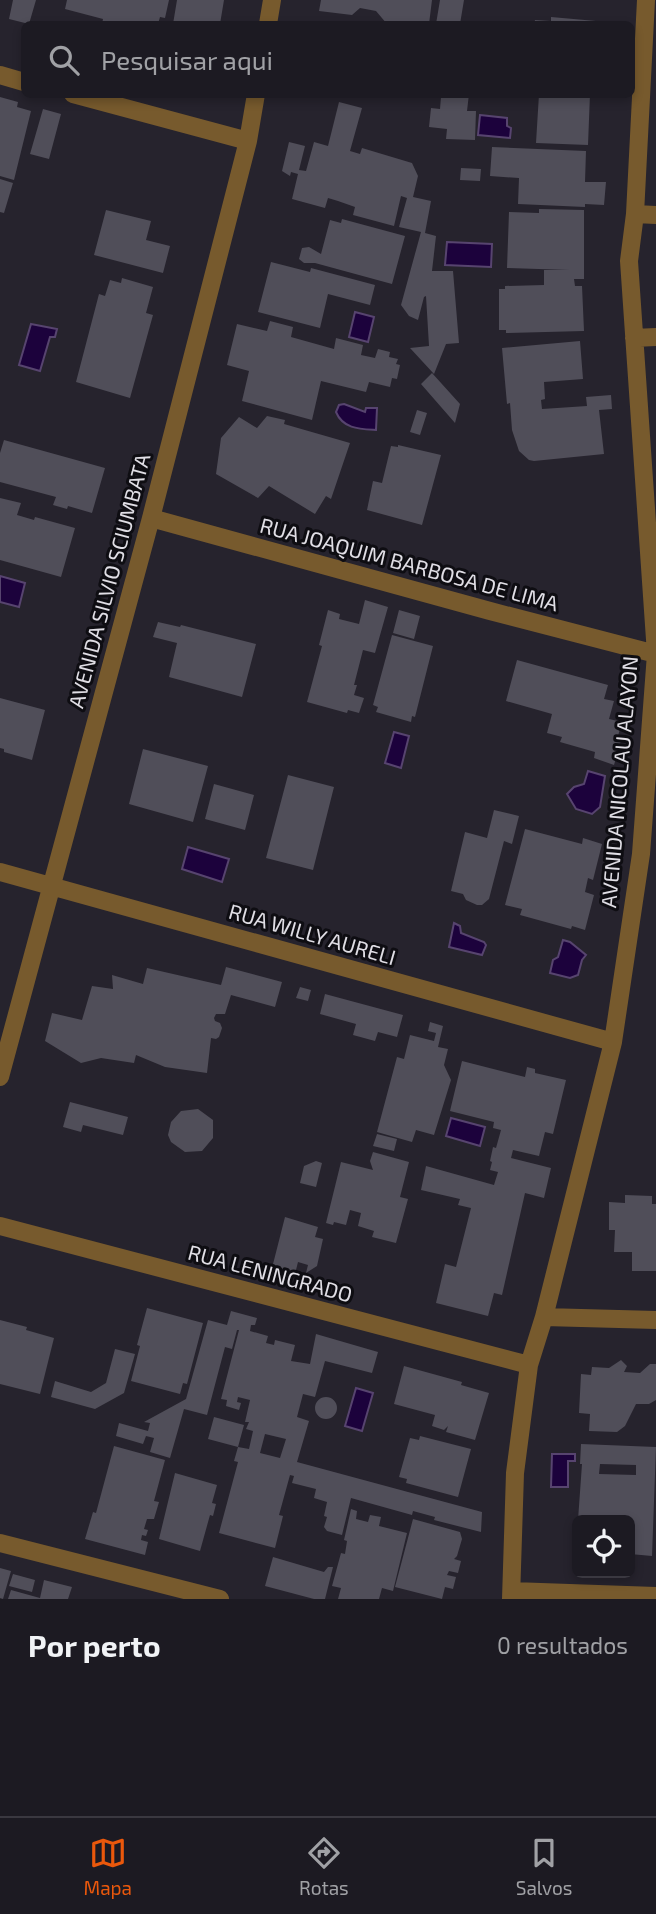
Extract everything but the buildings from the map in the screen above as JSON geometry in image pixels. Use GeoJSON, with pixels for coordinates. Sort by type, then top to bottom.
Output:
{"type":"FeatureCollection","features":[{"type":"Feature","properties":{"kind":"street"},"geometry":{"type":"LineString","coordinates":[[268,21],[272,0]]}},
{"type":"Feature","properties":{"kind":"street","name":"AVENIDA NICOLAU ALAYON"},"geometry":{"type":"LineString","coordinates":[[512,1595],[514,1473],[528,1365],[544,1317],[613,1042],[641,854],[656,654],[650,499],[629,261],[635,214],[646,0]]}},
{"type":"Feature","properties":{"kind":"street"},"geometry":{"type":"LineString","coordinates":[[0,75],[21,81]]}},
{"type":"Feature","properties":{"kind":"street"},"geometry":{"type":"LineString","coordinates":[[88,98],[248,141]]}},
{"type":"Feature","properties":{"kind":"street","name":"AVENIDA SILVIO SCIUMBATA"},"geometry":{"type":"LineString","coordinates":[[0,1077],[151,518],[248,141],[255,98]]}},
{"type":"Feature","properties":{"kind":"street"},"geometry":{"type":"LineString","coordinates":[[635,214],[656,215]]}},
{"type":"Feature","properties":{"kind":"street"},"geometry":{"type":"LineString","coordinates":[[634,338],[656,337]]}},
{"type":"Feature","properties":{"kind":"street","name":"RUA JOAQUIM BARBOSA DE LIMA"},"geometry":{"type":"LineString","coordinates":[[151,518],[656,654]]}},
{"type":"Feature","properties":{"kind":"street","name":"RUA WILLY AURELI"},"geometry":{"type":"LineString","coordinates":[[0,872],[613,1042]]}},
{"type":"Feature","properties":{"kind":"street","name":"RUA LENINGRADO"},"geometry":{"type":"LineString","coordinates":[[0,1226],[528,1365]]}},
{"type":"Feature","properties":{"kind":"street"},"geometry":{"type":"LineString","coordinates":[[544,1317],[656,1320]]}},
{"type":"Feature","properties":{"kind":"street"},"geometry":{"type":"LineString","coordinates":[[0,1543],[220,1599]]}},
{"type":"Feature","properties":{"kind":"street"},"geometry":{"type":"LineString","coordinates":[[512,1595],[656,1596]]}},
{"type":"Feature","properties":{"kind":"shaded area"},"geometry":{"type":"Polygon","coordinates":[[[480,115],[507,118],[507,126],[511,128],[510,138],[478,135],[480,115]]]}},
{"type":"Feature","properties":{"kind":"shaded area"},"geometry":{"type":"Polygon","coordinates":[[[447,242],[492,244],[491,267],[445,265],[447,242]]]}},
{"type":"Feature","properties":{"kind":"shaded area"},"geometry":{"type":"Polygon","coordinates":[[[355,312],[374,317],[368,342],[349,337],[355,312]]]}},
{"type":"Feature","properties":{"kind":"shaded area"},"geometry":{"type":"Polygon","coordinates":[[[31,324],[57,329],[55,337],[50,337],[40,371],[19,365],[31,324]]]}},
{"type":"Feature","properties":{"kind":"shaded area"},"geometry":{"type":"Polygon","coordinates":[[[344,404],[365,412],[366,408],[377,408],[376,430],[353,427],[343,422],[336,412],[339,405],[344,404]]]}},
{"type":"Feature","properties":{"kind":"shaded area"},"geometry":{"type":"Polygon","coordinates":[[[0,576],[25,583],[19,607],[0,602],[0,576]]]}},
{"type":"Feature","properties":{"kind":"shaded area"},"geometry":{"type":"Polygon","coordinates":[[[394,732],[409,736],[401,768],[385,763],[394,732]]]}},
{"type":"Feature","properties":{"kind":"shaded area"},"geometry":{"type":"Polygon","coordinates":[[[588,771],[605,776],[600,807],[592,814],[576,809],[567,794],[574,787],[584,784],[588,771]]]}},
{"type":"Feature","properties":{"kind":"shaded area"},"geometry":{"type":"Polygon","coordinates":[[[188,847],[229,859],[222,882],[182,869],[188,847]]]}},
{"type":"Feature","properties":{"kind":"shaded area"},"geometry":{"type":"Polygon","coordinates":[[[454,923],[460,926],[461,933],[484,942],[486,945],[482,955],[449,947],[454,923]]]}},
{"type":"Feature","properties":{"kind":"shaded area"},"geometry":{"type":"Polygon","coordinates":[[[563,940],[570,942],[586,955],[578,975],[570,978],[550,973],[563,940]]]}},
{"type":"Feature","properties":{"kind":"shaded area"},"geometry":{"type":"Polygon","coordinates":[[[451,1118],[485,1127],[480,1146],[446,1136],[451,1118]]]}},
{"type":"Feature","properties":{"kind":"shaded area"},"geometry":{"type":"Polygon","coordinates":[[[356,1388],[373,1393],[362,1431],[345,1426],[356,1388]]]}},
{"type":"Feature","properties":{"kind":"shaded area"},"geometry":{"type":"Polygon","coordinates":[[[552,1454],[575,1454],[575,1461],[568,1461],[568,1487],[551,1487],[552,1454]]]}}]}
